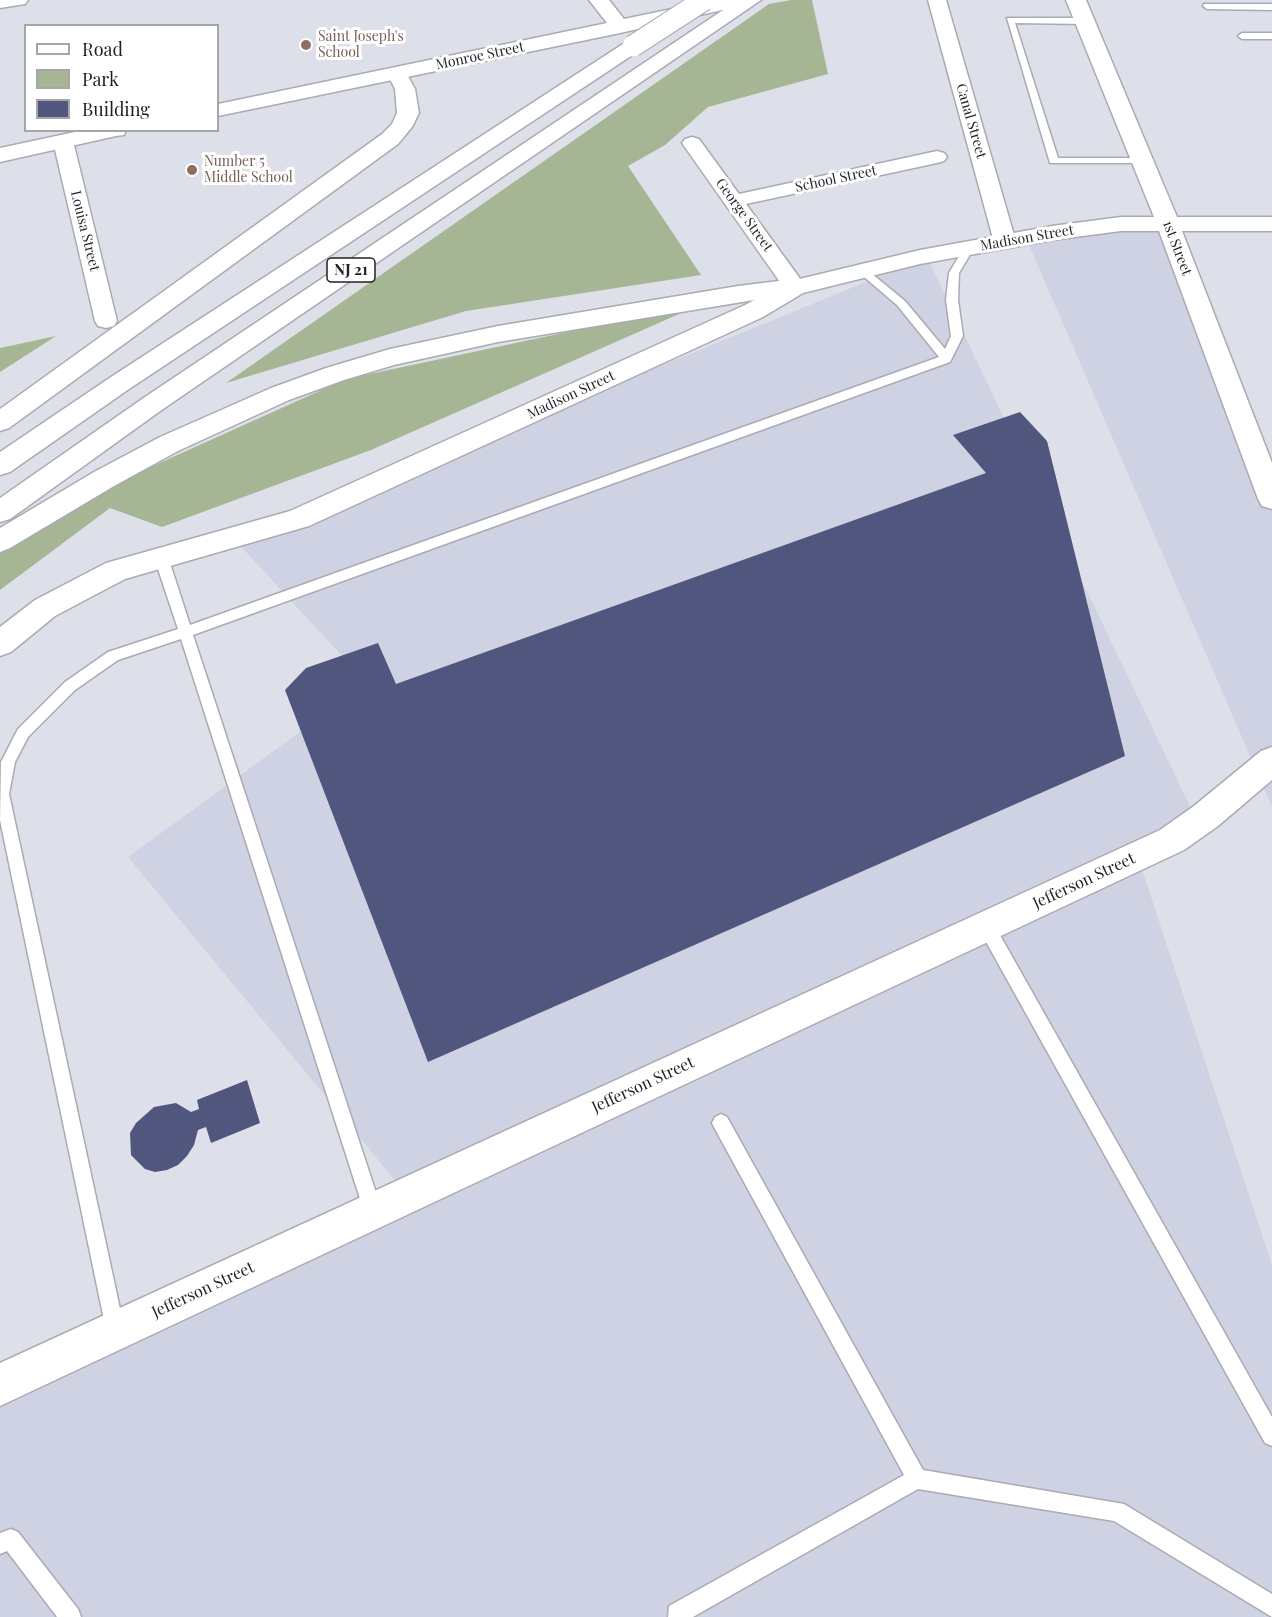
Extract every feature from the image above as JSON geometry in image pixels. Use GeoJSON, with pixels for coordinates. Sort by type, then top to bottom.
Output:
{"type":"FeatureCollection","features":[{"type":"Feature","properties":{"kind":"main road"},"geometry":{"type":"LineString","coordinates":[[599,0],[620,27]]}},
{"type":"Feature","properties":{"kind":"main road","name":"NJ 21"},"geometry":{"type":"LineString","coordinates":[[0,465],[120,383],[704,0]]}},
{"type":"Feature","properties":{"kind":"main road","name":"Monroe Street"},"geometry":{"type":"LineString","coordinates":[[219,110],[742,0]]}},
{"type":"Feature","properties":{"kind":"main road","name":"NJ 21"},"geometry":{"type":"LineString","coordinates":[[0,512],[154,403],[751,0]]}},
{"type":"Feature","properties":{"kind":"main road","name":"1st Street"},"geometry":{"type":"LineString","coordinates":[[1076,0],[1168,224],[1272,499]]}},
{"type":"Feature","properties":{"kind":"main road"},"geometry":{"type":"LineString","coordinates":[[0,422],[390,139],[402,127],[408,113],[405,89],[397,73]]}},
{"type":"Feature","properties":{"kind":"main road"},"geometry":{"type":"LineString","coordinates":[[0,155],[106,132]]}},
{"type":"Feature","properties":{"kind":"main road","name":"Madison Street"},"geometry":{"type":"LineString","coordinates":[[0,644],[45,608],[116,571],[161,557],[254,534],[299,519],[754,311],[795,287],[969,248],[1121,224],[1272,224]]}},
{"type":"Feature","properties":{"kind":"main road"},"geometry":{"type":"LineString","coordinates":[[0,541],[86,489],[169,444],[280,394],[335,374],[390,357],[498,334],[738,294],[795,287]]}},
{"type":"Feature","properties":{"kind":"main road","name":"Jefferson Street"},"geometry":{"type":"LineString","coordinates":[[0,1385],[1172,840],[1206,816],[1272,761]]}},
{"type":"Feature","properties":{"kind":"street"},"geometry":{"type":"LineString","coordinates":[[0,3],[19,0]]}},
{"type":"Feature","properties":{"kind":"street","name":"Canal Street"},"geometry":{"type":"LineString","coordinates":[[937,0],[1005,242]]}},
{"type":"Feature","properties":{"kind":"street","name":"Louisa Street"},"geometry":{"type":"LineString","coordinates":[[63,141],[106,321]]}},
{"type":"Feature","properties":{"kind":"street","name":"George Street"},"geometry":{"type":"LineString","coordinates":[[692,143],[795,287]]}},
{"type":"Feature","properties":{"kind":"street","name":"School Street"},"geometry":{"type":"LineString","coordinates":[[734,201],[937,157]]}},
{"type":"Feature","properties":{"kind":"lane"},"geometry":{"type":"LineString","coordinates":[[1207,6],[1272,7]]}},
{"type":"Feature","properties":{"kind":"lane"},"geometry":{"type":"LineString","coordinates":[[1084,21],[1010,20],[1054,161],[1142,161]]}},
{"type":"Feature","properties":{"kind":"lane"},"geometry":{"type":"LineString","coordinates":[[1242,36],[1272,36]]}},
{"type":"Feature","properties":{"kind":"lane"},"geometry":{"type":"LineString","coordinates":[[115,1332],[2,794],[8,762],[23,733],[70,686],[113,657],[946,359],[957,336],[952,300],[954,273],[969,248]]}},
{"type":"Feature","properties":{"kind":"lane"},"geometry":{"type":"LineString","coordinates":[[862,271],[901,303],[926,331],[946,359]]}},
{"type":"Feature","properties":{"kind":"lane"},"geometry":{"type":"LineString","coordinates":[[161,557],[374,1211]]}},
{"type":"Feature","properties":{"kind":"lane"},"geometry":{"type":"LineString","coordinates":[[987,926],[1272,1436]]}},
{"type":"Feature","properties":{"kind":"lane"},"geometry":{"type":"LineString","coordinates":[[721,1123],[917,1479]]}},
{"type":"Feature","properties":{"kind":"lane"},"geometry":{"type":"LineString","coordinates":[[677,1614],[917,1479],[1117,1510],[1272,1606]]}},
{"type":"Feature","properties":{"kind":"lane"},"geometry":{"type":"LineString","coordinates":[[0,1544],[11,1539],[70,1617]]}},
{"type":"Feature","properties":{"kind":"shaded area"},"geometry":{"type":"Polygon","coordinates":[[[1171,221],[1272,475],[1272,807],[1026,238],[1171,221]]]}},
{"type":"Feature","properties":{"kind":"shaded area"},"geometry":{"type":"Polygon","coordinates":[[[927,257],[1199,825],[1139,860],[1272,1265],[1272,1617],[0,1617],[0,1396],[412,1201],[128,857],[367,683],[235,540],[927,257]]]}},
{"type":"Feature","properties":{"kind":"green space"},"geometry":{"type":"Polygon","coordinates":[[[791,0],[812,0],[828,74],[708,107],[665,145],[628,166],[701,275],[466,311],[226,383],[769,4],[791,0]]]}},
{"type":"Feature","properties":{"kind":"green space"},"geometry":{"type":"Polygon","coordinates":[[[704,303],[371,450],[162,527],[110,508],[0,590],[0,550],[84,497],[346,379],[704,303]]]}},
{"type":"Feature","properties":{"kind":"green space"},"geometry":{"type":"Polygon","coordinates":[[[56,336],[0,372],[0,348],[56,336]]]}},
{"type":"Feature","properties":{"kind":"building"},"geometry":{"type":"Polygon","coordinates":[[[1020,412],[1047,441],[1125,756],[428,1062],[285,690],[306,668],[378,643],[396,684],[986,473],[953,435],[1020,412]]]}},
{"type":"Feature","properties":{"kind":"building"},"geometry":{"type":"Polygon","coordinates":[[[247,1080],[260,1123],[211,1143],[206,1127],[198,1130],[194,1145],[187,1156],[178,1165],[167,1170],[155,1172],[145,1169],[131,1155],[130,1133],[136,1123],[154,1107],[176,1103],[191,1112],[199,1109],[197,1100],[247,1080]]]}},
{"type":"Feature","properties":{"kind":"place","name":"Saint Joseph's School"},"geometry":{"type":"Point","coordinates":[306,45]}},
{"type":"Feature","properties":{"kind":"place","name":"Number 5 Middle School"},"geometry":{"type":"Point","coordinates":[192,170]}}]}
